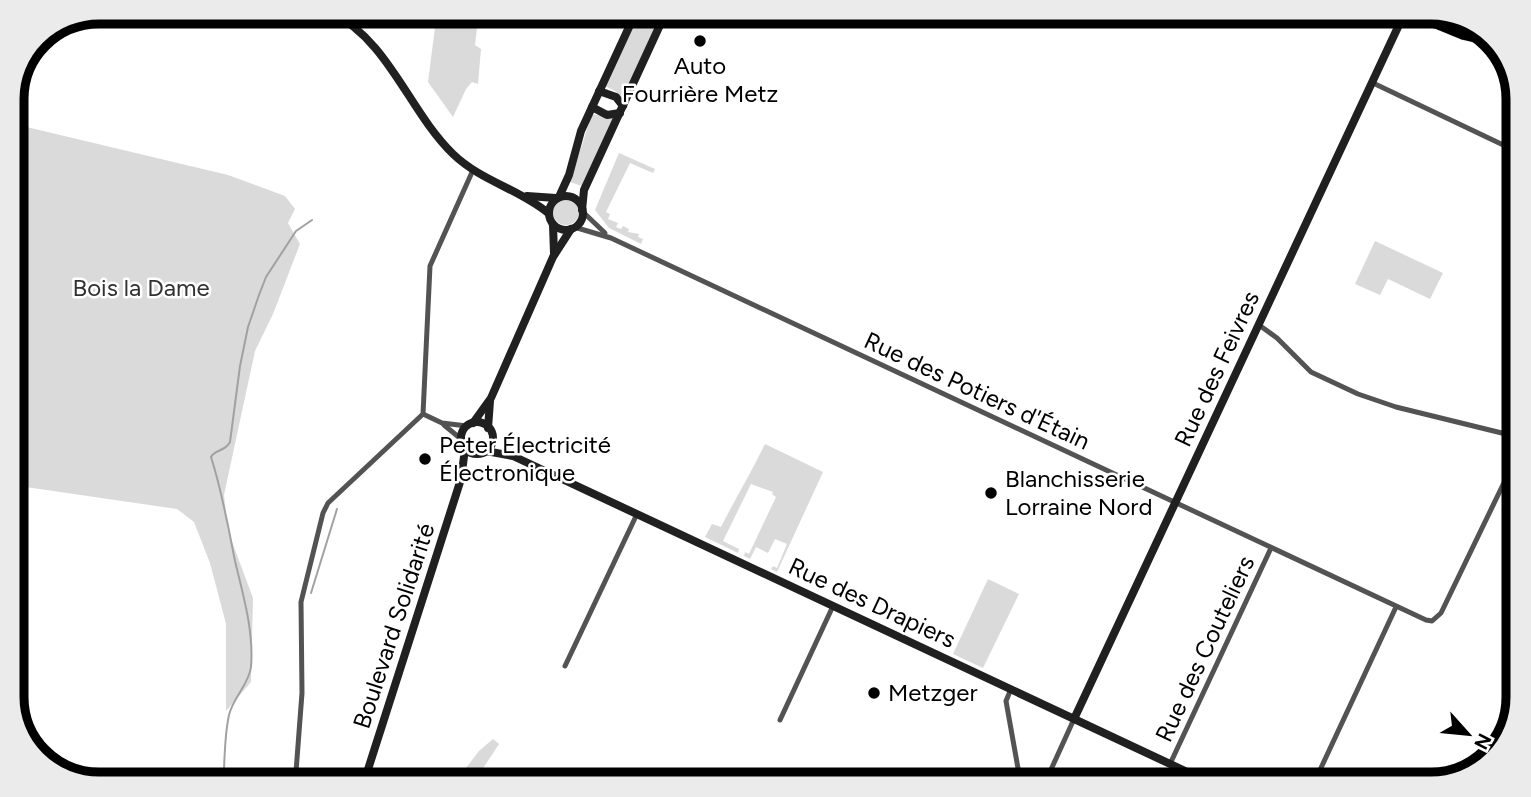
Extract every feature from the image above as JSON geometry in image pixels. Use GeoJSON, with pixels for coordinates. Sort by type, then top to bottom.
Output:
{"type":"FeatureCollection","features":[{"type":"Feature","properties":{"kind":"highway"},"geometry":{"type":"LineString","coordinates":[[1441,25],[1471,36]]}},
{"type":"Feature","properties":{"kind":"street"},"geometry":{"type":"LineString","coordinates":[[349,24],[372,43],[439,139],[474,170],[524,196],[548,214],[554,225],[560,229],[572,228]]}},
{"type":"Feature","properties":{"kind":"street"},"geometry":{"type":"LineString","coordinates":[[548,214],[551,204],[566,183],[581,131],[630,24]]}},
{"type":"Feature","properties":{"kind":"street"},"geometry":{"type":"LineString","coordinates":[[461,439],[491,398],[553,257],[572,228],[580,221],[584,190],[661,24]]}},
{"type":"Feature","properties":{"kind":"street","name":"Rue des Feivres"},"geometry":{"type":"LineString","coordinates":[[1050,772],[1400,24]]}},
{"type":"Feature","properties":{"kind":"street"},"geometry":{"type":"LineString","coordinates":[[1373,83],[1506,146]]}},
{"type":"Feature","properties":{"kind":"street"},"geometry":{"type":"LineString","coordinates":[[599,92],[608,92],[616,97],[622,110]]}},
{"type":"Feature","properties":{"kind":"street"},"geometry":{"type":"LineString","coordinates":[[592,107],[607,115],[622,110]]}},
{"type":"Feature","properties":{"kind":"street"},"geometry":{"type":"LineString","coordinates":[[296,772],[302,693],[300,602],[323,513],[328,503],[423,414],[430,266],[474,170]]}},
{"type":"Feature","properties":{"kind":"street"},"geometry":{"type":"LineString","coordinates":[[524,196],[573,197],[582,211]]}},
{"type":"Feature","properties":{"kind":"street","name":"Rue des Potiers d'Étain"},"geometry":{"type":"LineString","coordinates":[[582,211],[611,237]]}},
{"type":"Feature","properties":{"kind":"street"},"geometry":{"type":"LineString","coordinates":[[553,257],[554,225]]}},
{"type":"Feature","properties":{"kind":"street","name":"Rue des Potiers d'Étain"},"geometry":{"type":"LineString","coordinates":[[572,228],[611,237],[1396,607],[1432,621],[1441,613],[1506,478]]}},
{"type":"Feature","properties":{"kind":"street"},"geometry":{"type":"LineString","coordinates":[[1259,325],[1277,338],[1307,370],[1346,389],[1396,407],[1506,434]]}},
{"type":"Feature","properties":{"kind":"street"},"geometry":{"type":"LineString","coordinates":[[423,414],[442,423],[461,439],[469,452],[483,452],[492,442],[491,398]]}},
{"type":"Feature","properties":{"kind":"street"},"geometry":{"type":"LineString","coordinates":[[442,423],[482,424],[490,432]]}},
{"type":"Feature","properties":{"kind":"street","name":"Rue des Drapiers"},"geometry":{"type":"LineString","coordinates":[[490,432],[513,456]]}},
{"type":"Feature","properties":{"kind":"street","name":"Boulevard Solidarité"},"geometry":{"type":"LineString","coordinates":[[367,772],[461,479],[465,449]]}},
{"type":"Feature","properties":{"kind":"street","name":"Rue des Drapiers"},"geometry":{"type":"LineString","coordinates":[[483,452],[513,456],[1187,772]]}},
{"type":"Feature","properties":{"kind":"street","name":"Boulevard Solidarité"},"geometry":{"type":"LineString","coordinates":[[461,479],[483,452]]}},
{"type":"Feature","properties":{"kind":"street"},"geometry":{"type":"LineString","coordinates":[[565,666],[637,514]]}},
{"type":"Feature","properties":{"kind":"street","name":"Rue des Couteliers"},"geometry":{"type":"LineString","coordinates":[[1170,764],[1271,548]]}},
{"type":"Feature","properties":{"kind":"street"},"geometry":{"type":"LineString","coordinates":[[780,720],[834,606]]}},
{"type":"Feature","properties":{"kind":"street"},"geometry":{"type":"LineString","coordinates":[[1319,772],[1396,607]]}},
{"type":"Feature","properties":{"kind":"street"},"geometry":{"type":"LineString","coordinates":[[1011,689],[1006,701],[1019,772]]}},
{"type":"Feature","properties":{"kind":"green space"},"geometry":{"type":"Polygon","coordinates":[[[435,24],[478,24],[475,45],[481,49],[478,84],[472,82],[466,89],[453,117],[428,82],[435,24]]]}},
{"type":"Feature","properties":{"kind":"green space"},"geometry":{"type":"Polygon","coordinates":[[[633,24],[656,24],[622,98],[605,86],[633,24]]]}},
{"type":"Feature","properties":{"kind":"green space"},"geometry":{"type":"Polygon","coordinates":[[[592,114],[614,118],[582,186],[570,182],[592,114]]]}},
{"type":"Feature","properties":{"kind":"green space","name":"Bois la Dame"},"geometry":{"type":"Polygon","coordinates":[[[25,127],[228,175],[285,196],[295,209],[288,223],[300,244],[273,314],[255,351],[224,495],[228,531],[253,598],[251,682],[226,711],[226,624],[210,563],[194,522],[177,509],[25,487],[25,127]]]}},
{"type":"Feature","properties":{"kind":"green space"},"geometry":{"type":"Polygon","coordinates":[[[619,153],[655,169],[653,173],[630,163],[606,212],[610,214],[608,219],[618,223],[616,227],[621,229],[623,226],[629,229],[628,232],[639,234],[638,237],[643,239],[641,244],[609,228],[595,210],[619,153]]]}},
{"type":"Feature","properties":{"kind":"green space"},"geometry":{"type":"Polygon","coordinates":[[[566,199],[575,203],[579,212],[575,221],[566,225],[557,221],[553,212],[557,203],[566,199]]]}},
{"type":"Feature","properties":{"kind":"green space"},"geometry":{"type":"Polygon","coordinates":[[[1375,241],[1443,273],[1430,299],[1388,279],[1380,295],[1355,284],[1375,241]]]}},
{"type":"Feature","properties":{"kind":"green space"},"geometry":{"type":"Polygon","coordinates":[[[765,444],[823,472],[777,572],[771,569],[773,566],[777,568],[787,544],[775,539],[768,553],[756,547],[750,559],[744,556],[745,552],[749,554],[776,497],[773,492],[751,484],[723,541],[739,549],[738,553],[705,537],[712,524],[721,527],[765,444]]]}},
{"type":"Feature","properties":{"kind":"green space"},"geometry":{"type":"Polygon","coordinates":[[[988,579],[1019,594],[983,668],[953,654],[988,579]]]}},
{"type":"Feature","properties":{"kind":"green space"},"geometry":{"type":"Polygon","coordinates":[[[493,739],[499,744],[481,772],[463,772],[479,751],[493,739]]]}},
{"type":"Feature","properties":{"kind":"waterway"},"geometry":{"type":"LineString","coordinates":[[224,772],[229,715],[250,673],[252,654],[247,613],[211,457],[230,442],[248,327],[266,277],[296,231],[312,220]]}},
{"type":"Feature","properties":{"kind":"waterway"},"geometry":{"type":"LineString","coordinates":[[311,593],[337,509]]}},
{"type":"Feature","properties":{"kind":"place","name":"Auto Fourrière Metz"},"geometry":{"type":"Point","coordinates":[700,41]}},
{"type":"Feature","properties":{"kind":"place","name":"Peter Électricité Électronique"},"geometry":{"type":"Point","coordinates":[425,459]}},
{"type":"Feature","properties":{"kind":"place","name":"Blanchisserie Lorraine Nord"},"geometry":{"type":"Point","coordinates":[991,493]}},
{"type":"Feature","properties":{"kind":"place","name":"Metzger"},"geometry":{"type":"Point","coordinates":[874,693]}}]}
